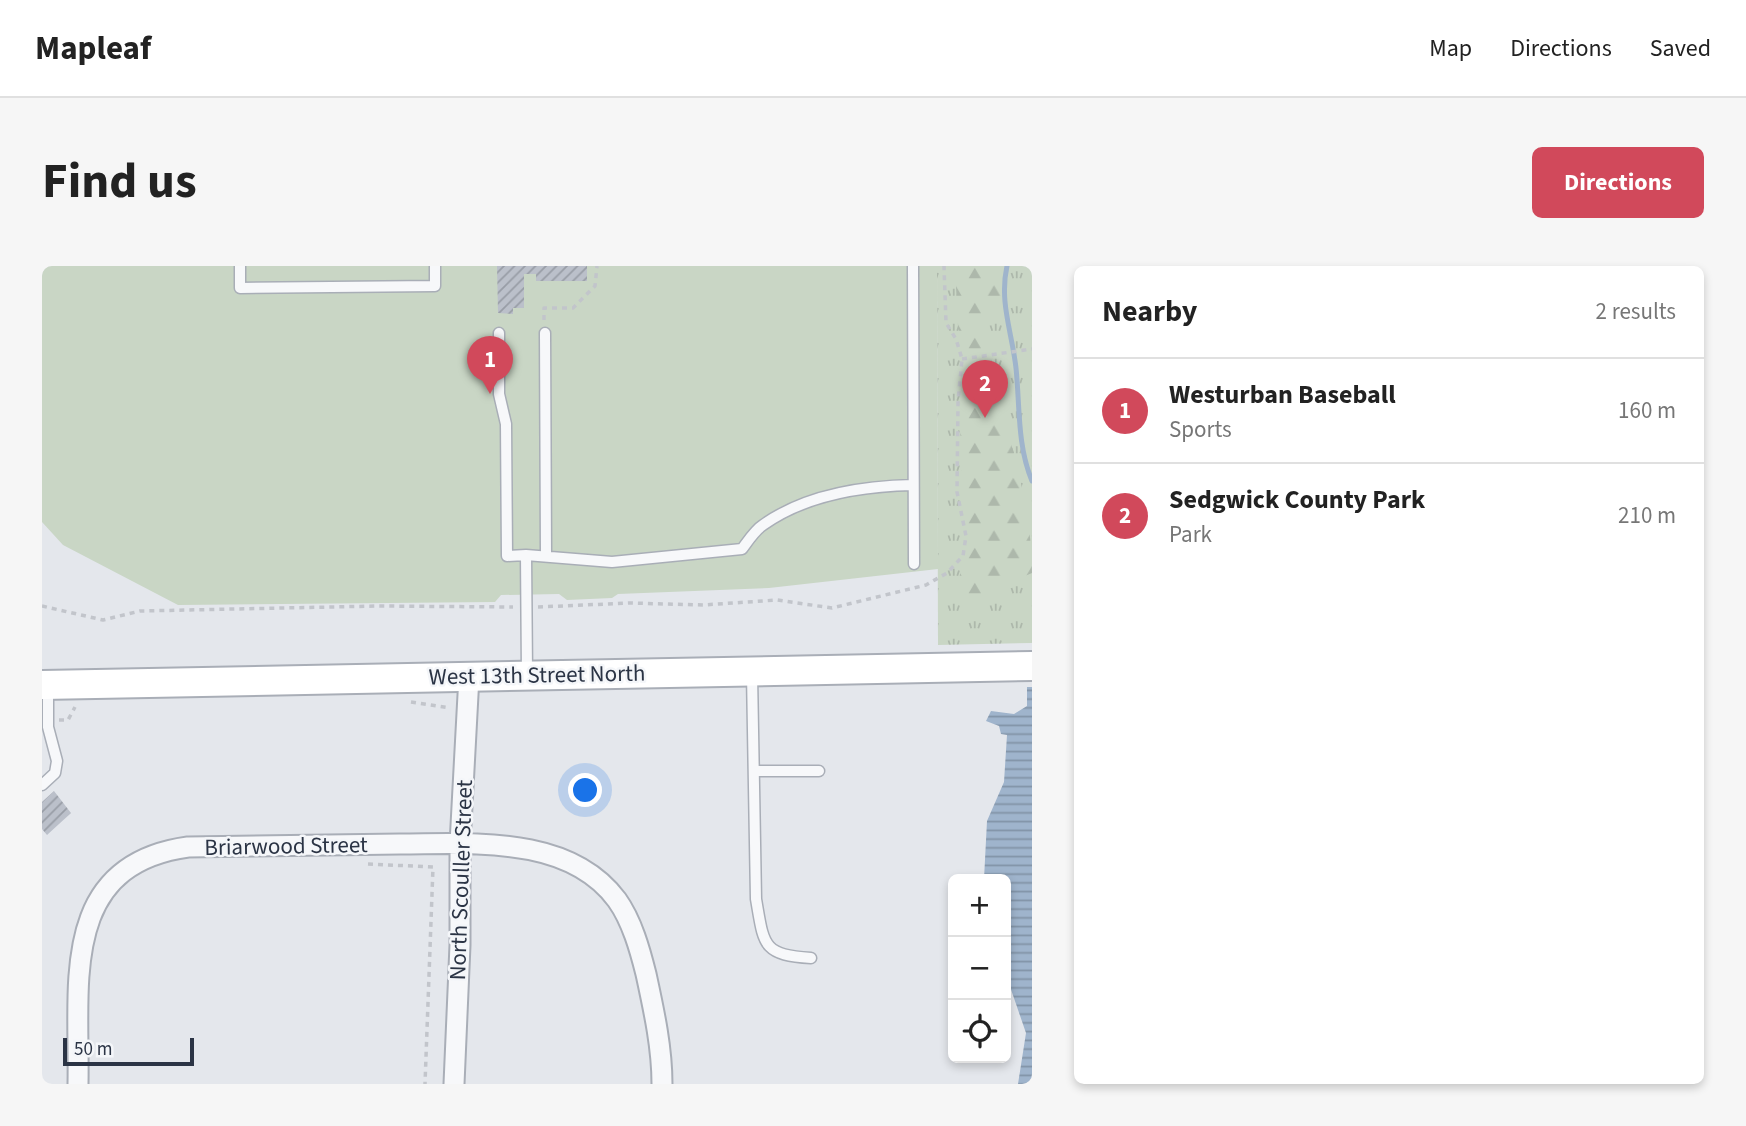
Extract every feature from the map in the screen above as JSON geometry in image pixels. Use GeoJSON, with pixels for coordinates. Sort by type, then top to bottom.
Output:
{"type":"FeatureCollection","features":[{"type":"Feature","properties":{"kind":"street","name":"West 13th Street North"},"geometry":{"type":"LineString","coordinates":[[45,685],[1032,667]]}},
{"type":"Feature","properties":{"kind":"street","name":"North Scouller Street"},"geometry":{"type":"LineString","coordinates":[[454,1084],[460,945],[460,844],[469,676]]}},
{"type":"Feature","properties":{"kind":"street","name":"Briarwood Street"},"geometry":{"type":"LineString","coordinates":[[78,1084],[83,933],[94,904],[118,874],[153,854],[188,847],[460,844],[534,850],[557,855],[602,883],[618,901],[641,954],[662,1055],[662,1084]]}},
{"type":"Feature","properties":{"kind":"lane"},"geometry":{"type":"LineString","coordinates":[[240,266],[240,288],[435,286],[435,266]]}},
{"type":"Feature","properties":{"kind":"lane"},"geometry":{"type":"LineString","coordinates":[[913,266],[914,564]]}},
{"type":"Feature","properties":{"kind":"lane"},"geometry":{"type":"LineString","coordinates":[[499,333],[499,394],[506,424],[507,556],[545,555],[612,562],[742,549],[762,525],[803,504],[884,486],[914,485]]}},
{"type":"Feature","properties":{"kind":"lane"},"geometry":{"type":"LineString","coordinates":[[545,333],[545,555]]}},
{"type":"Feature","properties":{"kind":"lane"},"geometry":{"type":"LineString","coordinates":[[526,555],[527,675]]}},
{"type":"Feature","properties":{"kind":"lane"},"geometry":{"type":"LineString","coordinates":[[752,671],[756,899],[761,926],[769,948],[780,956],[811,958]]}},
{"type":"Feature","properties":{"kind":"lane"},"geometry":{"type":"LineString","coordinates":[[42,785],[55,773],[57,761],[45,731],[45,685]]}},
{"type":"Feature","properties":{"kind":"lane"},"geometry":{"type":"LineString","coordinates":[[754,771],[819,771]]}},
{"type":"Feature","properties":{"kind":"path"},"geometry":{"type":"LineString","coordinates":[[545,333],[544,308],[573,308],[595,286],[597,266]]}},
{"type":"Feature","properties":{"kind":"path"},"geometry":{"type":"LineString","coordinates":[[962,359],[1032,349]]}},
{"type":"Feature","properties":{"kind":"path"},"geometry":{"type":"LineString","coordinates":[[356,864],[433,866],[425,1084]]}},
{"type":"Feature","properties":{"kind":"green space"},"geometry":{"type":"Polygon","coordinates":[[[42,266],[937,266],[938,569],[769,588],[618,594],[612,598],[567,600],[559,594],[501,595],[495,602],[178,605],[63,545],[42,522],[42,266]]]}},
{"type":"Feature","properties":{"kind":"green space"},"geometry":{"type":"Polygon","coordinates":[[[937,266],[1032,266],[1032,643],[938,645],[937,266]]]}},
{"type":"Feature","properties":{"kind":"green space"},"geometry":{"type":"Polygon","coordinates":[[[955,266],[993,266],[1005,282],[999,308],[986,324],[997,388],[1026,509],[1032,573],[982,594],[979,606],[966,608],[959,598],[957,586],[965,556],[960,424],[968,368],[958,327],[955,266]]]}},
{"type":"Feature","properties":{"kind":"water"},"geometry":{"type":"Polygon","coordinates":[[[1027,687],[1032,687],[1032,1084],[1018,1084],[1026,1033],[1011,990],[1011,874],[984,874],[987,821],[1004,782],[1007,735],[1001,734],[999,726],[986,721],[991,711],[1014,714],[1027,706],[1027,687]]]}},
{"type":"Feature","properties":{"kind":"building"},"geometry":{"type":"Polygon","coordinates":[[[497,266],[587,266],[587,281],[536,281],[536,274],[524,274],[524,308],[513,308],[513,314],[498,313],[497,266]]]}},
{"type":"Feature","properties":{"kind":"building"},"geometry":{"type":"Polygon","coordinates":[[[54,791],[71,813],[47,835],[42,829],[42,802],[54,791]]]}},
{"type":"Feature","properties":{"kind":"waterway"},"geometry":{"type":"LineString","coordinates":[[1007,266],[1005,305],[1016,368],[1021,439],[1032,481]]}},
{"type":"Feature","properties":{"kind":"place","name":"Westurban Baseball"},"geometry":{"type":"Point","coordinates":[490,394]}},
{"type":"Feature","properties":{"kind":"place","name":"Sedgwick County Park"},"geometry":{"type":"Point","coordinates":[985,418]}}]}
